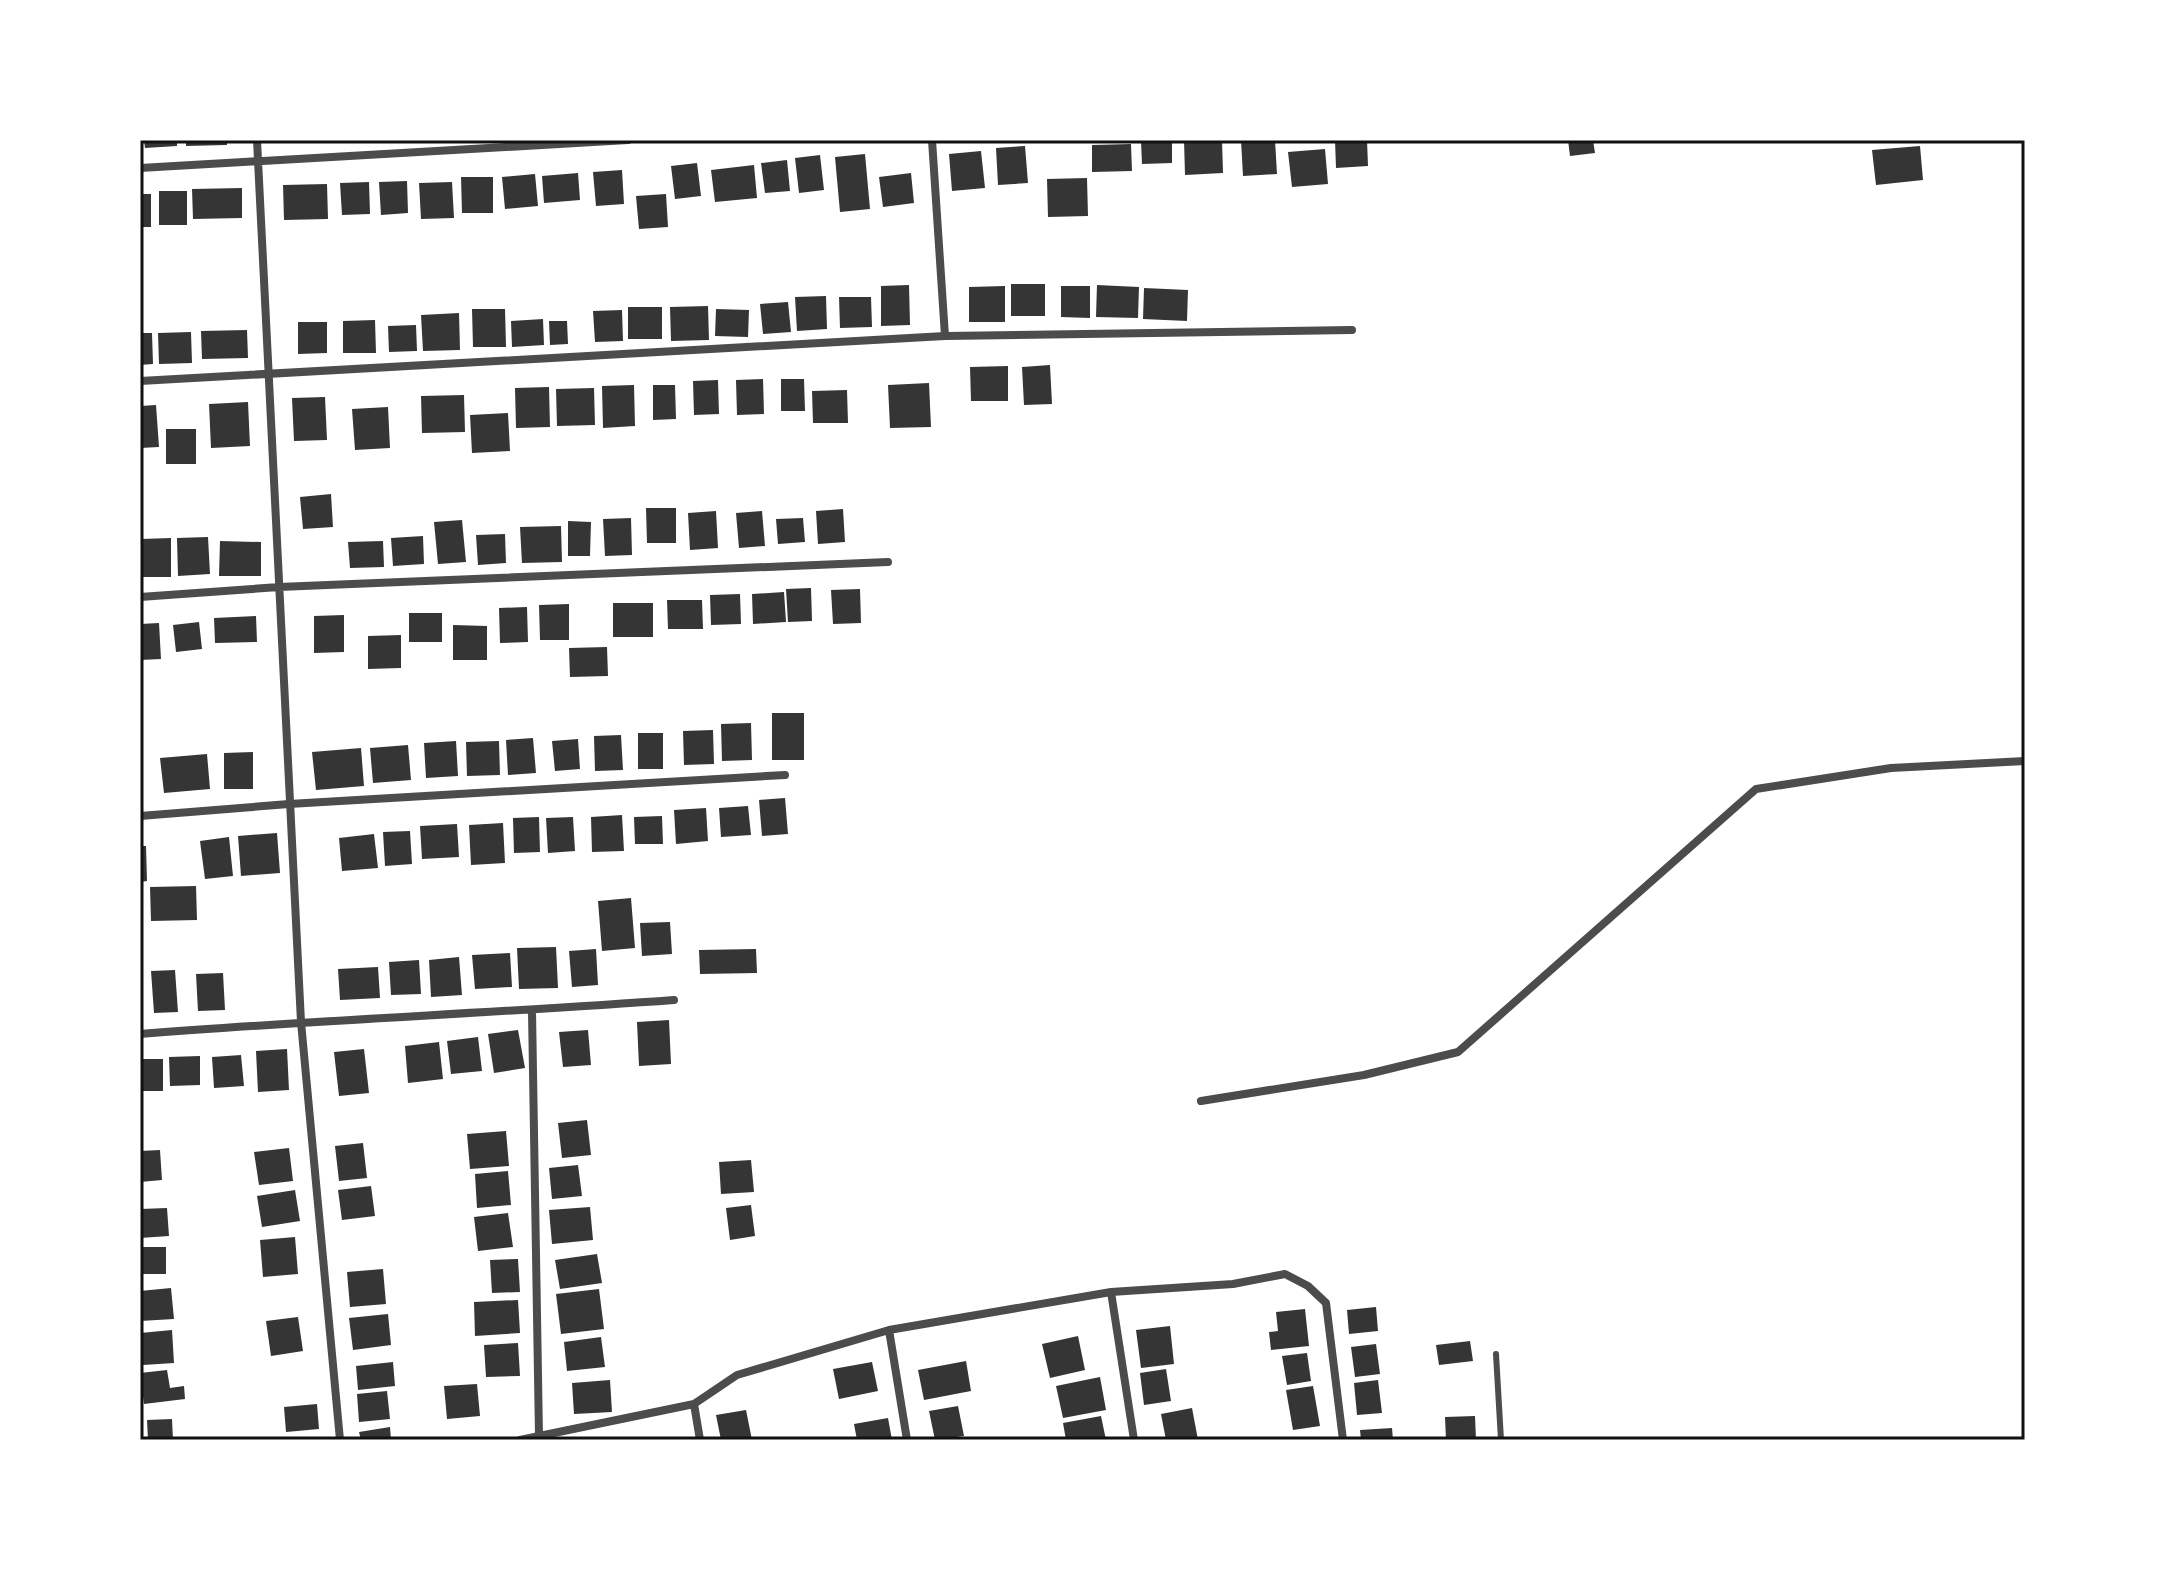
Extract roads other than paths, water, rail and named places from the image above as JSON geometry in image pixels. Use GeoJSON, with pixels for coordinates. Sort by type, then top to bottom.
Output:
{"type":"FeatureCollection","features":[{"type":"Feature","properties":{"kind":"street"},"geometry":{"type":"LineString","coordinates":[[257,140],[301,1022],[340,1440]]}},
{"type":"Feature","properties":{"kind":"street"},"geometry":{"type":"LineString","coordinates":[[140,168],[628,140]]}},
{"type":"Feature","properties":{"kind":"street"},"geometry":{"type":"LineString","coordinates":[[932,140],[945,336]]}},
{"type":"Feature","properties":{"kind":"street"},"geometry":{"type":"LineString","coordinates":[[140,381],[945,336],[1352,330]]}},
{"type":"Feature","properties":{"kind":"street"},"geometry":{"type":"LineString","coordinates":[[140,597],[279,587],[888,562]]}},
{"type":"Feature","properties":{"kind":"street"},"geometry":{"type":"LineString","coordinates":[[1201,1101],[1364,1075],[1458,1052],[1756,789],[1891,768],[2025,761]]}},
{"type":"Feature","properties":{"kind":"street"},"geometry":{"type":"LineString","coordinates":[[140,816],[289,804],[785,775]]}},
{"type":"Feature","properties":{"kind":"street"},"geometry":{"type":"LineString","coordinates":[[140,1034],[674,1000]]}},
{"type":"Feature","properties":{"kind":"street"},"geometry":{"type":"LineString","coordinates":[[532,1011],[539,1436]]}},
{"type":"Feature","properties":{"kind":"street"},"geometry":{"type":"LineString","coordinates":[[520,1440],[694,1404],[737,1375],[889,1330],[1111,1292],[1233,1284],[1285,1274],[1308,1286],[1326,1303],[1343,1440]]}},
{"type":"Feature","properties":{"kind":"street"},"geometry":{"type":"LineString","coordinates":[[1111,1292],[1134,1440]]}},
{"type":"Feature","properties":{"kind":"street"},"geometry":{"type":"LineString","coordinates":[[889,1330],[907,1440]]}},
{"type":"Feature","properties":{"kind":"street"},"geometry":{"type":"LineString","coordinates":[[694,1404],[700,1440]]}},
{"type":"Feature","properties":{"kind":"lane"},"geometry":{"type":"LineString","coordinates":[[1496,1354],[1501,1440]]}}]}
